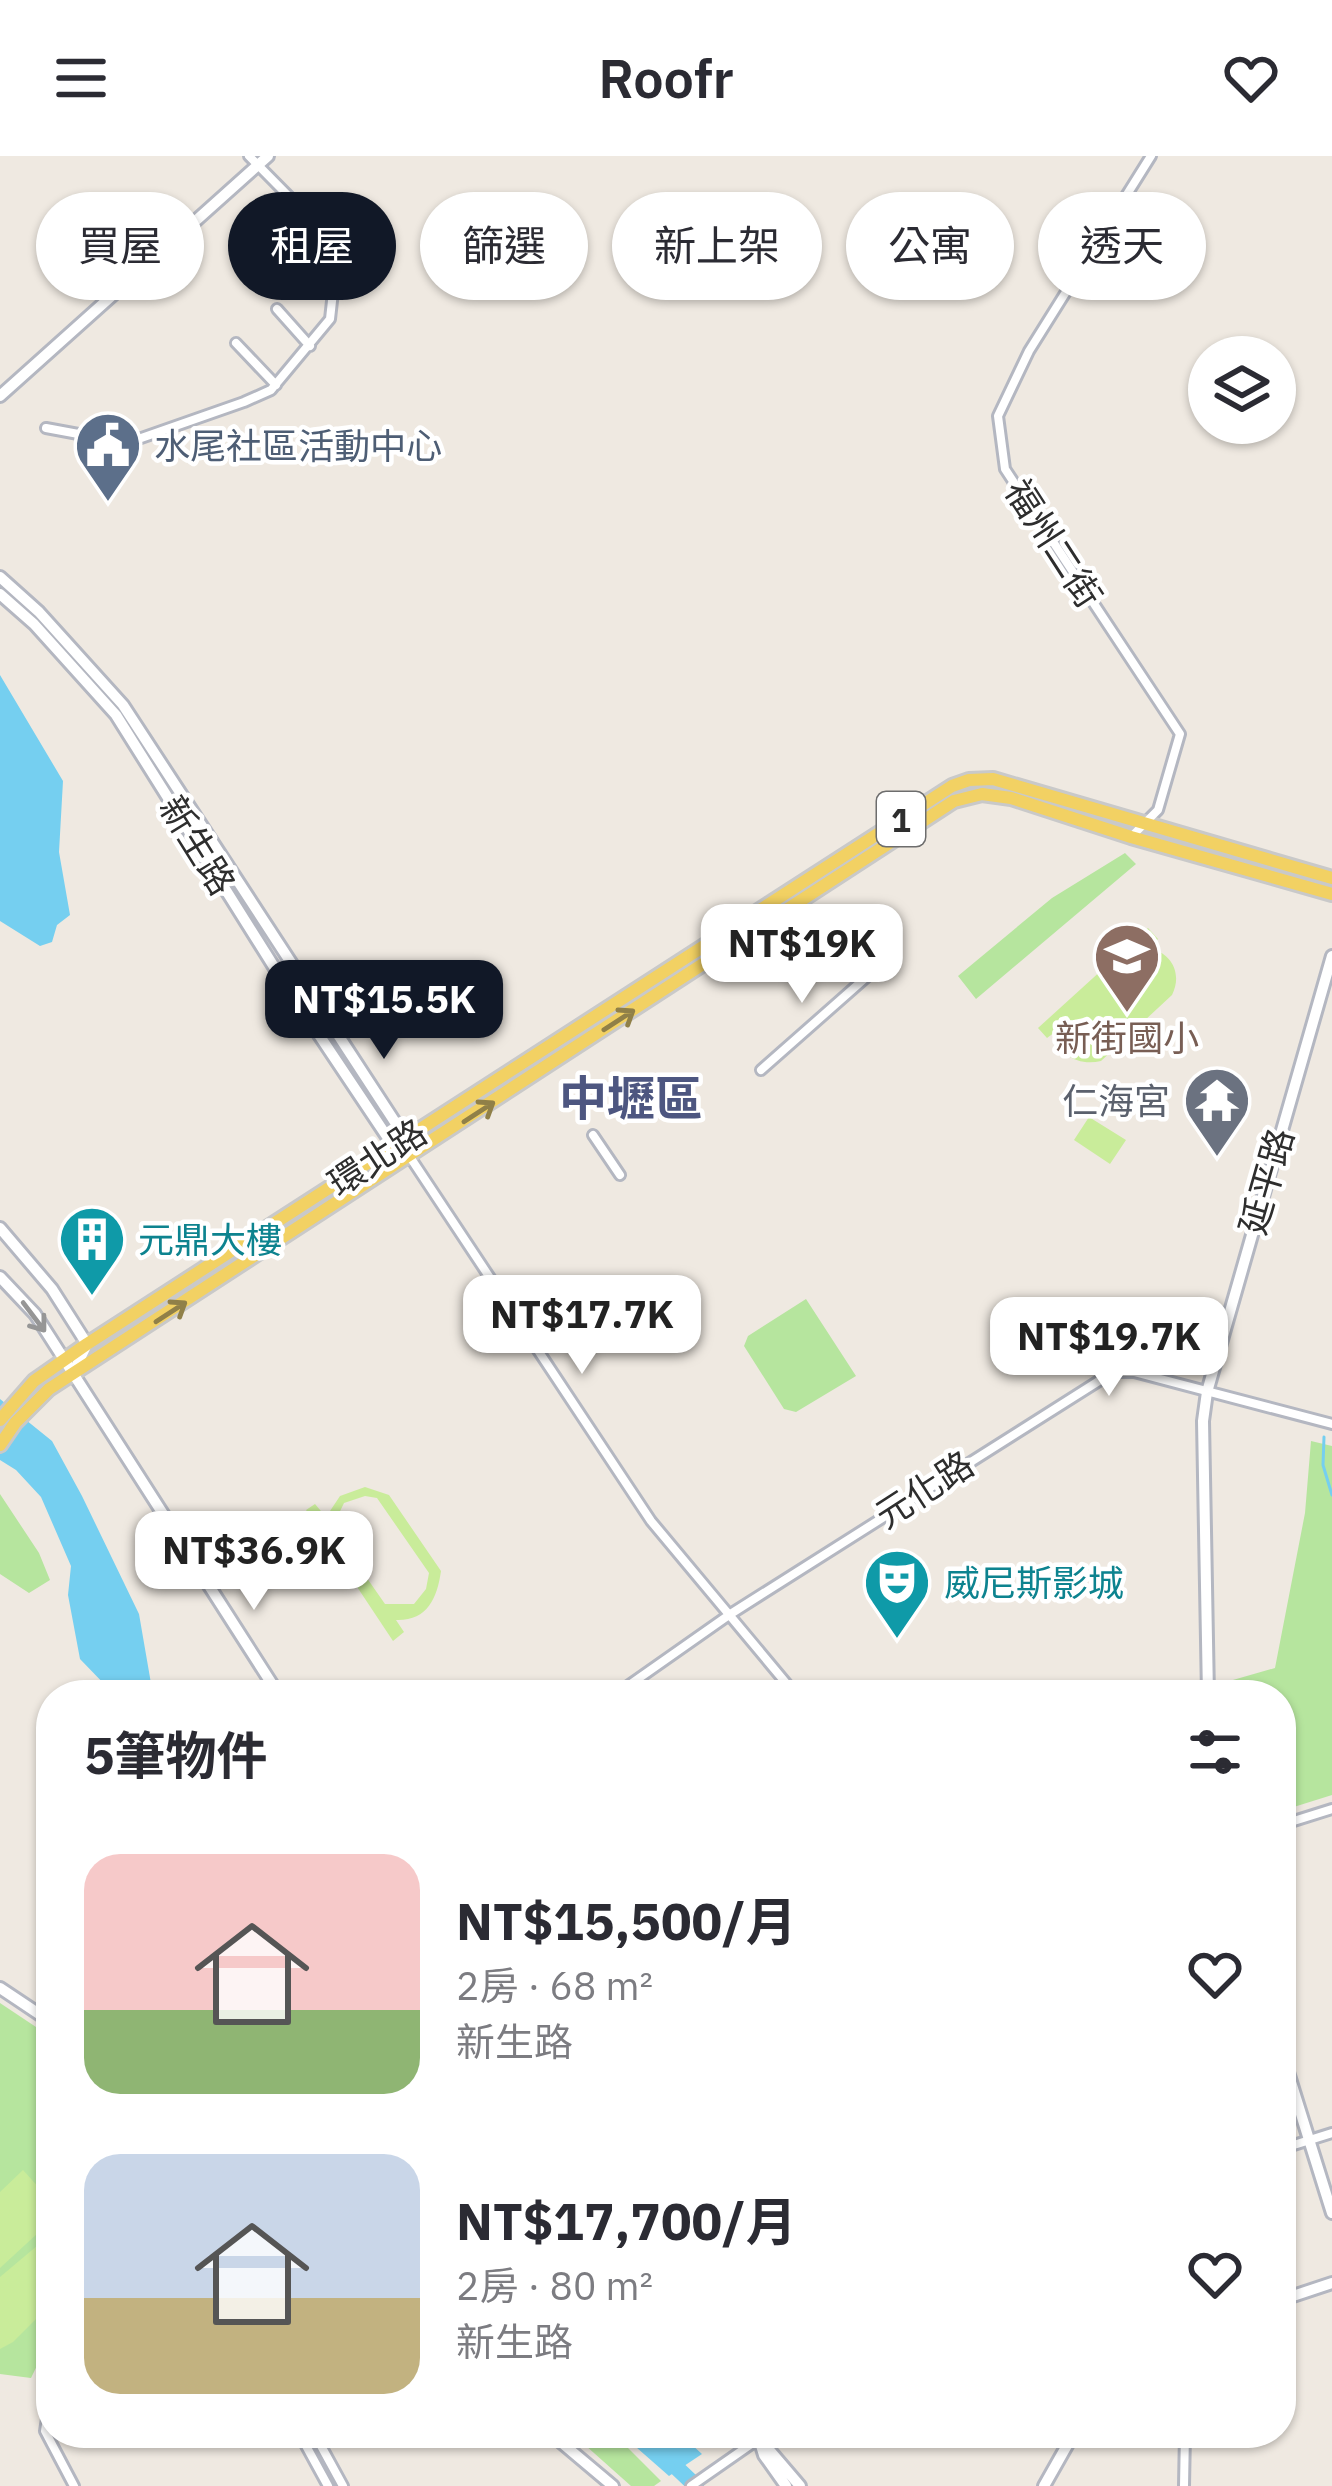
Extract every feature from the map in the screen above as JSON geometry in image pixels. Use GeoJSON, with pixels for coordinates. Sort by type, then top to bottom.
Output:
{"type":"FeatureCollection","features":[{"type":"Feature","properties":{"kind":"main road"},"geometry":{"type":"LineString","coordinates":[[0,396],[258,159]]}},
{"type":"Feature","properties":{"kind":"main road"},"geometry":{"type":"LineString","coordinates":[[0,577],[39,612],[123,705],[400,1143]]}},
{"type":"Feature","properties":{"kind":"main road","name":"新生路"},"geometry":{"type":"LineString","coordinates":[[0,594],[34,624],[116,715],[281,978],[410,1157]]}},
{"type":"Feature","properties":{"kind":"main road","name":"環北路"},"geometry":{"type":"LineString","coordinates":[[0,1420],[18,1397],[87,1344],[952,786],[993,779],[1332,878]]}},
{"type":"Feature","properties":{"kind":"main road","name":"環北路"},"geometry":{"type":"LineString","coordinates":[[0,1444],[30,1407],[73,1375],[954,801],[970,795],[1010,798],[1332,894]]}},
{"type":"Feature","properties":{"kind":"main road","name":"延平路"},"geometry":{"type":"LineString","coordinates":[[1208,1680],[1203,1421],[1207,1392],[1332,956]]}},
{"type":"Feature","properties":{"kind":"main road"},"geometry":{"type":"LineString","coordinates":[[0,1228],[52,1289],[87,1344],[73,1375]]}},
{"type":"Feature","properties":{"kind":"main road"},"geometry":{"type":"LineString","coordinates":[[0,1277],[35,1314],[269,1680]]}},
{"type":"Feature","properties":{"kind":"main road"},"geometry":{"type":"LineString","coordinates":[[0,1988],[36,2012]]}},
{"type":"Feature","properties":{"kind":"main road"},"geometry":{"type":"LineString","coordinates":[[1296,2097],[1332,2213]]}},
{"type":"Feature","properties":{"kind":"main road"},"geometry":{"type":"LineString","coordinates":[[1296,2295],[1332,2283]]}},
{"type":"Feature","properties":{"kind":"main road"},"geometry":{"type":"LineString","coordinates":[[568,2448],[613,2486]]}},
{"type":"Feature","properties":{"kind":"main road"},"geometry":{"type":"LineString","coordinates":[[763,2448],[786,2486]]}},
{"type":"Feature","properties":{"kind":"main road"},"geometry":{"type":"LineString","coordinates":[[771,2448],[800,2486]]}},
{"type":"Feature","properties":{"kind":"main road"},"geometry":{"type":"LineString","coordinates":[[1044,2486],[1066,2448]]}},
{"type":"Feature","properties":{"kind":"street","name":"福州二街"},"geometry":{"type":"LineString","coordinates":[[1146,823],[1158,810],[1180,734],[1005,469],[998,416],[1029,351],[1150,156]]}},
{"type":"Feature","properties":{"kind":"street"},"geometry":{"type":"LineString","coordinates":[[46,428],[127,443],[244,402],[276,385],[310,346],[330,319],[334,283],[330,246],[322,229],[258,159]]}},
{"type":"Feature","properties":{"kind":"street"},"geometry":{"type":"LineString","coordinates":[[277,309],[310,346]]}},
{"type":"Feature","properties":{"kind":"street"},"geometry":{"type":"LineString","coordinates":[[236,343],[276,385]]}},
{"type":"Feature","properties":{"kind":"street"},"geometry":{"type":"LineString","coordinates":[[1131,837],[1146,823]]}},
{"type":"Feature","properties":{"kind":"street"},"geometry":{"type":"LineString","coordinates":[[682,960],[691,973]]}},
{"type":"Feature","properties":{"kind":"street"},"geometry":{"type":"LineString","coordinates":[[761,1070],[872,974]]}},
{"type":"Feature","properties":{"kind":"street"},"geometry":{"type":"LineString","coordinates":[[538,1054],[548,1067]]}},
{"type":"Feature","properties":{"kind":"street"},"geometry":{"type":"LineString","coordinates":[[593,1135],[620,1175]]}},
{"type":"Feature","properties":{"kind":"street","name":"新生路"},"geometry":{"type":"LineString","coordinates":[[410,1157],[651,1521],[783,1680]]}},
{"type":"Feature","properties":{"kind":"street","name":"元化路"},"geometry":{"type":"LineString","coordinates":[[636,1680],[729,1615],[1113,1372],[1134,1372],[1332,1424]]}},
{"type":"Feature","properties":{"kind":"street"},"geometry":{"type":"LineString","coordinates":[[1296,1820],[1332,1809]]}},
{"type":"Feature","properties":{"kind":"street"},"geometry":{"type":"LineString","coordinates":[[1296,2144],[1332,2133]]}},
{"type":"Feature","properties":{"kind":"street"},"geometry":{"type":"LineString","coordinates":[[54,2448],[74,2486]]}},
{"type":"Feature","properties":{"kind":"street"},"geometry":{"type":"LineString","coordinates":[[307,2448],[328,2486]]}},
{"type":"Feature","properties":{"kind":"street"},"geometry":{"type":"LineString","coordinates":[[322,2448],[343,2486]]}},
{"type":"Feature","properties":{"kind":"street"},"geometry":{"type":"LineString","coordinates":[[691,2486],[744,2448]]}},
{"type":"Feature","properties":{"kind":"street"},"geometry":{"type":"LineString","coordinates":[[1184,2448],[1184,2486]]}},
{"type":"Feature","properties":{"kind":"green space"},"geometry":{"type":"Polygon","coordinates":[[[1125,853],[1136,864],[976,999],[958,976],[1052,898],[1125,853]]]}},
{"type":"Feature","properties":{"kind":"green space"},"geometry":{"type":"Polygon","coordinates":[[[1148,928],[1158,939],[1148,948],[1173,965],[1172,995],[1101,1061],[1071,1057],[1060,1047],[1055,1032],[1047,1038],[1038,1028],[1148,928]]]}},
{"type":"Feature","properties":{"kind":"green space"},"geometry":{"type":"Polygon","coordinates":[[[1089,1117],[1126,1140],[1110,1164],[1074,1140],[1089,1117]]]}},
{"type":"Feature","properties":{"kind":"green space"},"geometry":{"type":"Polygon","coordinates":[[[806,1299],[856,1376],[796,1412],[784,1409],[744,1346],[748,1336],[806,1299]]]}},
{"type":"Feature","properties":{"kind":"green space"},"geometry":{"type":"Polygon","coordinates":[[[1311,1441],[1332,1446],[1332,1795],[1296,1806],[1296,1680],[1233,1680],[1275,1668],[1305,1513],[1311,1441]]]}},
{"type":"Feature","properties":{"kind":"green space"},"geometry":{"type":"Polygon","coordinates":[[[365,1487],[389,1495],[441,1571],[429,1606],[416,1617],[396,1620],[404,1632],[393,1641],[306,1510],[315,1504],[326,1517],[340,1496],[365,1487]],[[365,1496],[344,1503],[332,1528],[385,1604],[414,1604],[426,1589],[429,1573],[377,1498],[365,1496]]]}},
{"type":"Feature","properties":{"kind":"green space"},"geometry":{"type":"Polygon","coordinates":[[[0,1494],[39,1553],[50,1580],[29,1593],[0,1574],[0,1494]]]}},
{"type":"Feature","properties":{"kind":"green space"},"geometry":{"type":"Polygon","coordinates":[[[0,2003],[36,2027],[36,2368],[31,2378],[0,2374],[0,2003]]]}},
{"type":"Feature","properties":{"kind":"green space"},"geometry":{"type":"Polygon","coordinates":[[[23,2170],[36,2184],[36,2235],[0,2268],[0,2192],[23,2170]]]}},
{"type":"Feature","properties":{"kind":"green space"},"geometry":{"type":"Polygon","coordinates":[[[36,2247],[36,2319],[0,2349],[0,2277],[36,2247]]]}},
{"type":"Feature","properties":{"kind":"green space"},"geometry":{"type":"Polygon","coordinates":[[[588,2448],[628,2448],[661,2481],[654,2486],[631,2486],[588,2448]]]}},
{"type":"Feature","properties":{"kind":"water"},"geometry":{"type":"Polygon","coordinates":[[[0,675],[63,781],[59,852],[70,915],[57,925],[52,942],[40,946],[0,921],[0,675]]]}},
{"type":"Feature","properties":{"kind":"water"},"geometry":{"type":"Polygon","coordinates":[[[0,1399],[52,1441],[82,1496],[139,1614],[150,1680],[100,1680],[80,1659],[68,1595],[71,1566],[41,1497],[0,1460],[0,1399]]]}},
{"type":"Feature","properties":{"kind":"water"},"geometry":{"type":"Polygon","coordinates":[[[637,2448],[695,2448],[702,2454],[669,2476],[637,2448]]]}},
{"type":"Feature","properties":{"kind":"waterway"},"geometry":{"type":"LineString","coordinates":[[1324,1437],[1323,1465],[1332,1495]]}},
{"type":"Feature","properties":{"kind":"waterway"},"geometry":{"type":"LineString","coordinates":[[656,2448],[696,2486]]}},
{"type":"Feature","properties":{"kind":"place","name":"水尾社區活動中心"},"geometry":{"type":"Point","coordinates":[108,504]}},
{"type":"Feature","properties":{"kind":"place","name":"新街國小"},"geometry":{"type":"Point","coordinates":[1127,1015]}},
{"type":"Feature","properties":{"kind":"place","name":"仁海宮"},"geometry":{"type":"Point","coordinates":[1217,1159]}},
{"type":"Feature","properties":{"kind":"place","name":"元鼎大樓"},"geometry":{"type":"Point","coordinates":[92,1298]}},
{"type":"Feature","properties":{"kind":"place","name":"威尼斯影城"},"geometry":{"type":"Point","coordinates":[897,1641]}},
{"type":"Feature","properties":{"kind":"district","name":"中壢區"},"geometry":{"type":"Point","coordinates":[631,1098]}}]}
